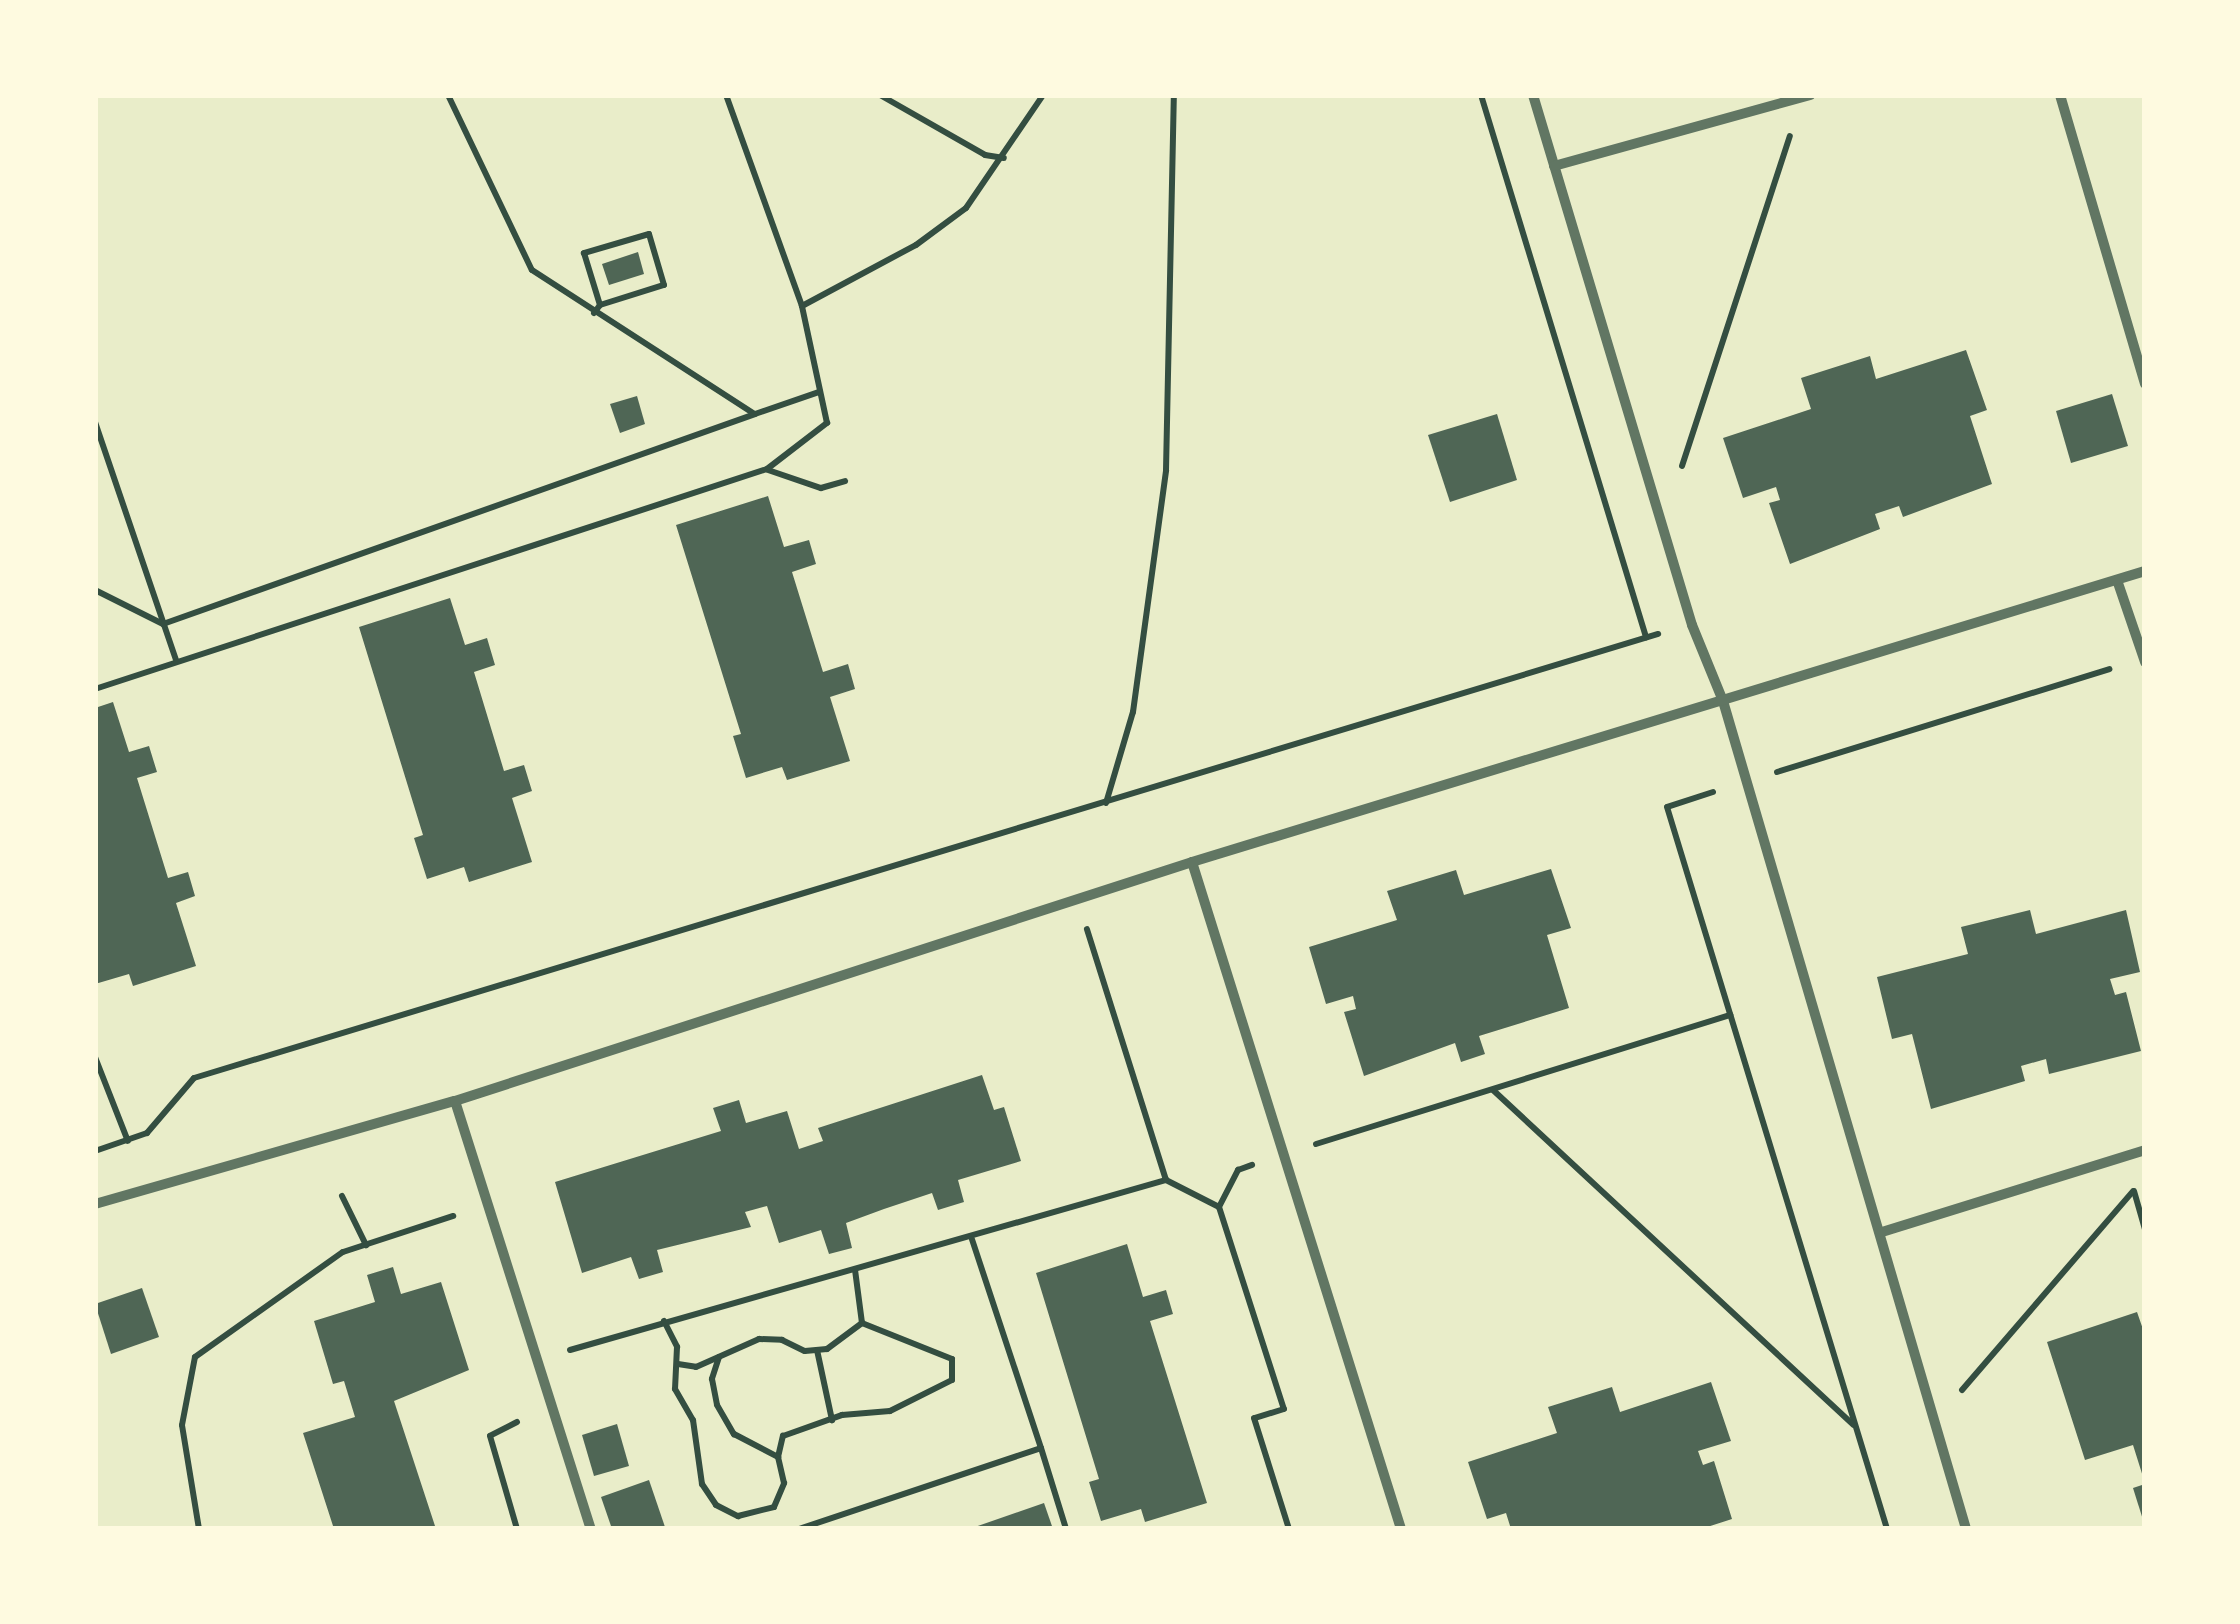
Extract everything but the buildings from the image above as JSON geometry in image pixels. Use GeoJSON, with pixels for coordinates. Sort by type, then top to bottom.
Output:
{"type":"FeatureCollection","features":[{"type":"Feature","properties":{"kind":"street"},"geometry":{"type":"LineString","coordinates":[[1532,95],[1692,624],[1722,701],[1882,1232],[1966,1529]]}},
{"type":"Feature","properties":{"kind":"street"},"geometry":{"type":"LineString","coordinates":[[2060,95],[2145,384]]}},
{"type":"Feature","properties":{"kind":"street"},"geometry":{"type":"LineString","coordinates":[[1554,166],[1806,96]]}},
{"type":"Feature","properties":{"kind":"street"},"geometry":{"type":"LineString","coordinates":[[95,1204],[455,1101],[1192,862],[2145,572]]}},
{"type":"Feature","properties":{"kind":"street"},"geometry":{"type":"LineString","coordinates":[[2117,580],[2145,662]]}},
{"type":"Feature","properties":{"kind":"street"},"geometry":{"type":"LineString","coordinates":[[1192,862],[1401,1529]]}},
{"type":"Feature","properties":{"kind":"street"},"geometry":{"type":"LineString","coordinates":[[455,1101],[591,1529]]}},
{"type":"Feature","properties":{"kind":"street"},"geometry":{"type":"LineString","coordinates":[[1882,1232],[2145,1150]]}},
{"type":"Feature","properties":{"kind":"path"},"geometry":{"type":"LineString","coordinates":[[448,95],[532,270],[594,314],[755,414]]}},
{"type":"Feature","properties":{"kind":"path"},"geometry":{"type":"LineString","coordinates":[[95,688],[766,470],[827,423],[802,306],[726,95]]}},
{"type":"Feature","properties":{"kind":"path"},"geometry":{"type":"LineString","coordinates":[[880,95],[984,155],[1006,158]]}},
{"type":"Feature","properties":{"kind":"path"},"geometry":{"type":"LineString","coordinates":[[802,306],[916,246],[966,208],[1006,158],[1043,95]]}},
{"type":"Feature","properties":{"kind":"path"},"geometry":{"type":"LineString","coordinates":[[1106,804],[1133,712],[1166,470],[1174,95]]}},
{"type":"Feature","properties":{"kind":"path"},"geometry":{"type":"LineString","coordinates":[[1480,95],[1646,637]]}},
{"type":"Feature","properties":{"kind":"path"},"geometry":{"type":"LineString","coordinates":[[1681,470],[1806,96]]}},
{"type":"Feature","properties":{"kind":"path"},"geometry":{"type":"LineString","coordinates":[[594,314],[600,305],[664,285],[648,234],[584,254],[600,305]]}},
{"type":"Feature","properties":{"kind":"path"},"geometry":{"type":"LineString","coordinates":[[95,590],[163,624],[819,392]]}},
{"type":"Feature","properties":{"kind":"path"},"geometry":{"type":"LineString","coordinates":[[95,422],[176,660]]}},
{"type":"Feature","properties":{"kind":"path"},"geometry":{"type":"LineString","coordinates":[[766,470],[821,488],[845,481]]}},
{"type":"Feature","properties":{"kind":"path"},"geometry":{"type":"LineString","coordinates":[[95,1151],[147,1133],[194,1078],[1692,624]]}},
{"type":"Feature","properties":{"kind":"path"},"geometry":{"type":"LineString","coordinates":[[1078,900],[1166,1180]]}},
{"type":"Feature","properties":{"kind":"path"},"geometry":{"type":"LineString","coordinates":[[1289,1529],[1254,1418],[1284,1409],[1219,1206],[1238,1170],[1730,1015]]}},
{"type":"Feature","properties":{"kind":"path"},"geometry":{"type":"LineString","coordinates":[[95,1057],[128,1141]]}},
{"type":"Feature","properties":{"kind":"path"},"geometry":{"type":"LineString","coordinates":[[1492,1090],[1855,1427]]}},
{"type":"Feature","properties":{"kind":"path"},"geometry":{"type":"LineString","coordinates":[[538,1362],[664,1320],[972,1239],[1166,1180],[1219,1206]]}},
{"type":"Feature","properties":{"kind":"path"},"geometry":{"type":"LineString","coordinates":[[1937,1420],[2134,1190]]}},
{"type":"Feature","properties":{"kind":"path"},"geometry":{"type":"LineString","coordinates":[[342,1196],[366,1245]]}},
{"type":"Feature","properties":{"kind":"path"},"geometry":{"type":"LineString","coordinates":[[448,1202],[459,1236]]}},
{"type":"Feature","properties":{"kind":"path"},"geometry":{"type":"LineString","coordinates":[[199,1529],[182,1425],[196,1357],[282,1292],[366,1245],[453,1216]]}},
{"type":"Feature","properties":{"kind":"path"},"geometry":{"type":"LineString","coordinates":[[972,1239],[1066,1529]]}},
{"type":"Feature","properties":{"kind":"path"},"geometry":{"type":"LineString","coordinates":[[855,1270],[862,1324]]}},
{"type":"Feature","properties":{"kind":"path"},"geometry":{"type":"LineString","coordinates":[[664,1320],[678,1364],[675,1389],[693,1420],[696,1472],[716,1505],[738,1516],[774,1508],[784,1483],[778,1457],[783,1436],[832,1420],[890,1411],[911,1395],[952,1380],[952,1359],[862,1324]]}},
{"type":"Feature","properties":{"kind":"path"},"geometry":{"type":"LineString","coordinates":[[678,1364],[696,1368],[759,1339],[818,1350],[862,1324]]}},
{"type":"Feature","properties":{"kind":"path"},"geometry":{"type":"LineString","coordinates":[[818,1350],[832,1420]]}},
{"type":"Feature","properties":{"kind":"path"},"geometry":{"type":"LineString","coordinates":[[719,1358],[714,1392],[734,1434],[778,1457]]}},
{"type":"Feature","properties":{"kind":"path"},"geometry":{"type":"LineString","coordinates":[[512,1407],[518,1426],[490,1436],[517,1529]]}},
{"type":"Feature","properties":{"kind":"path"},"geometry":{"type":"LineString","coordinates":[[799,1529],[1041,1448]]}}]}
